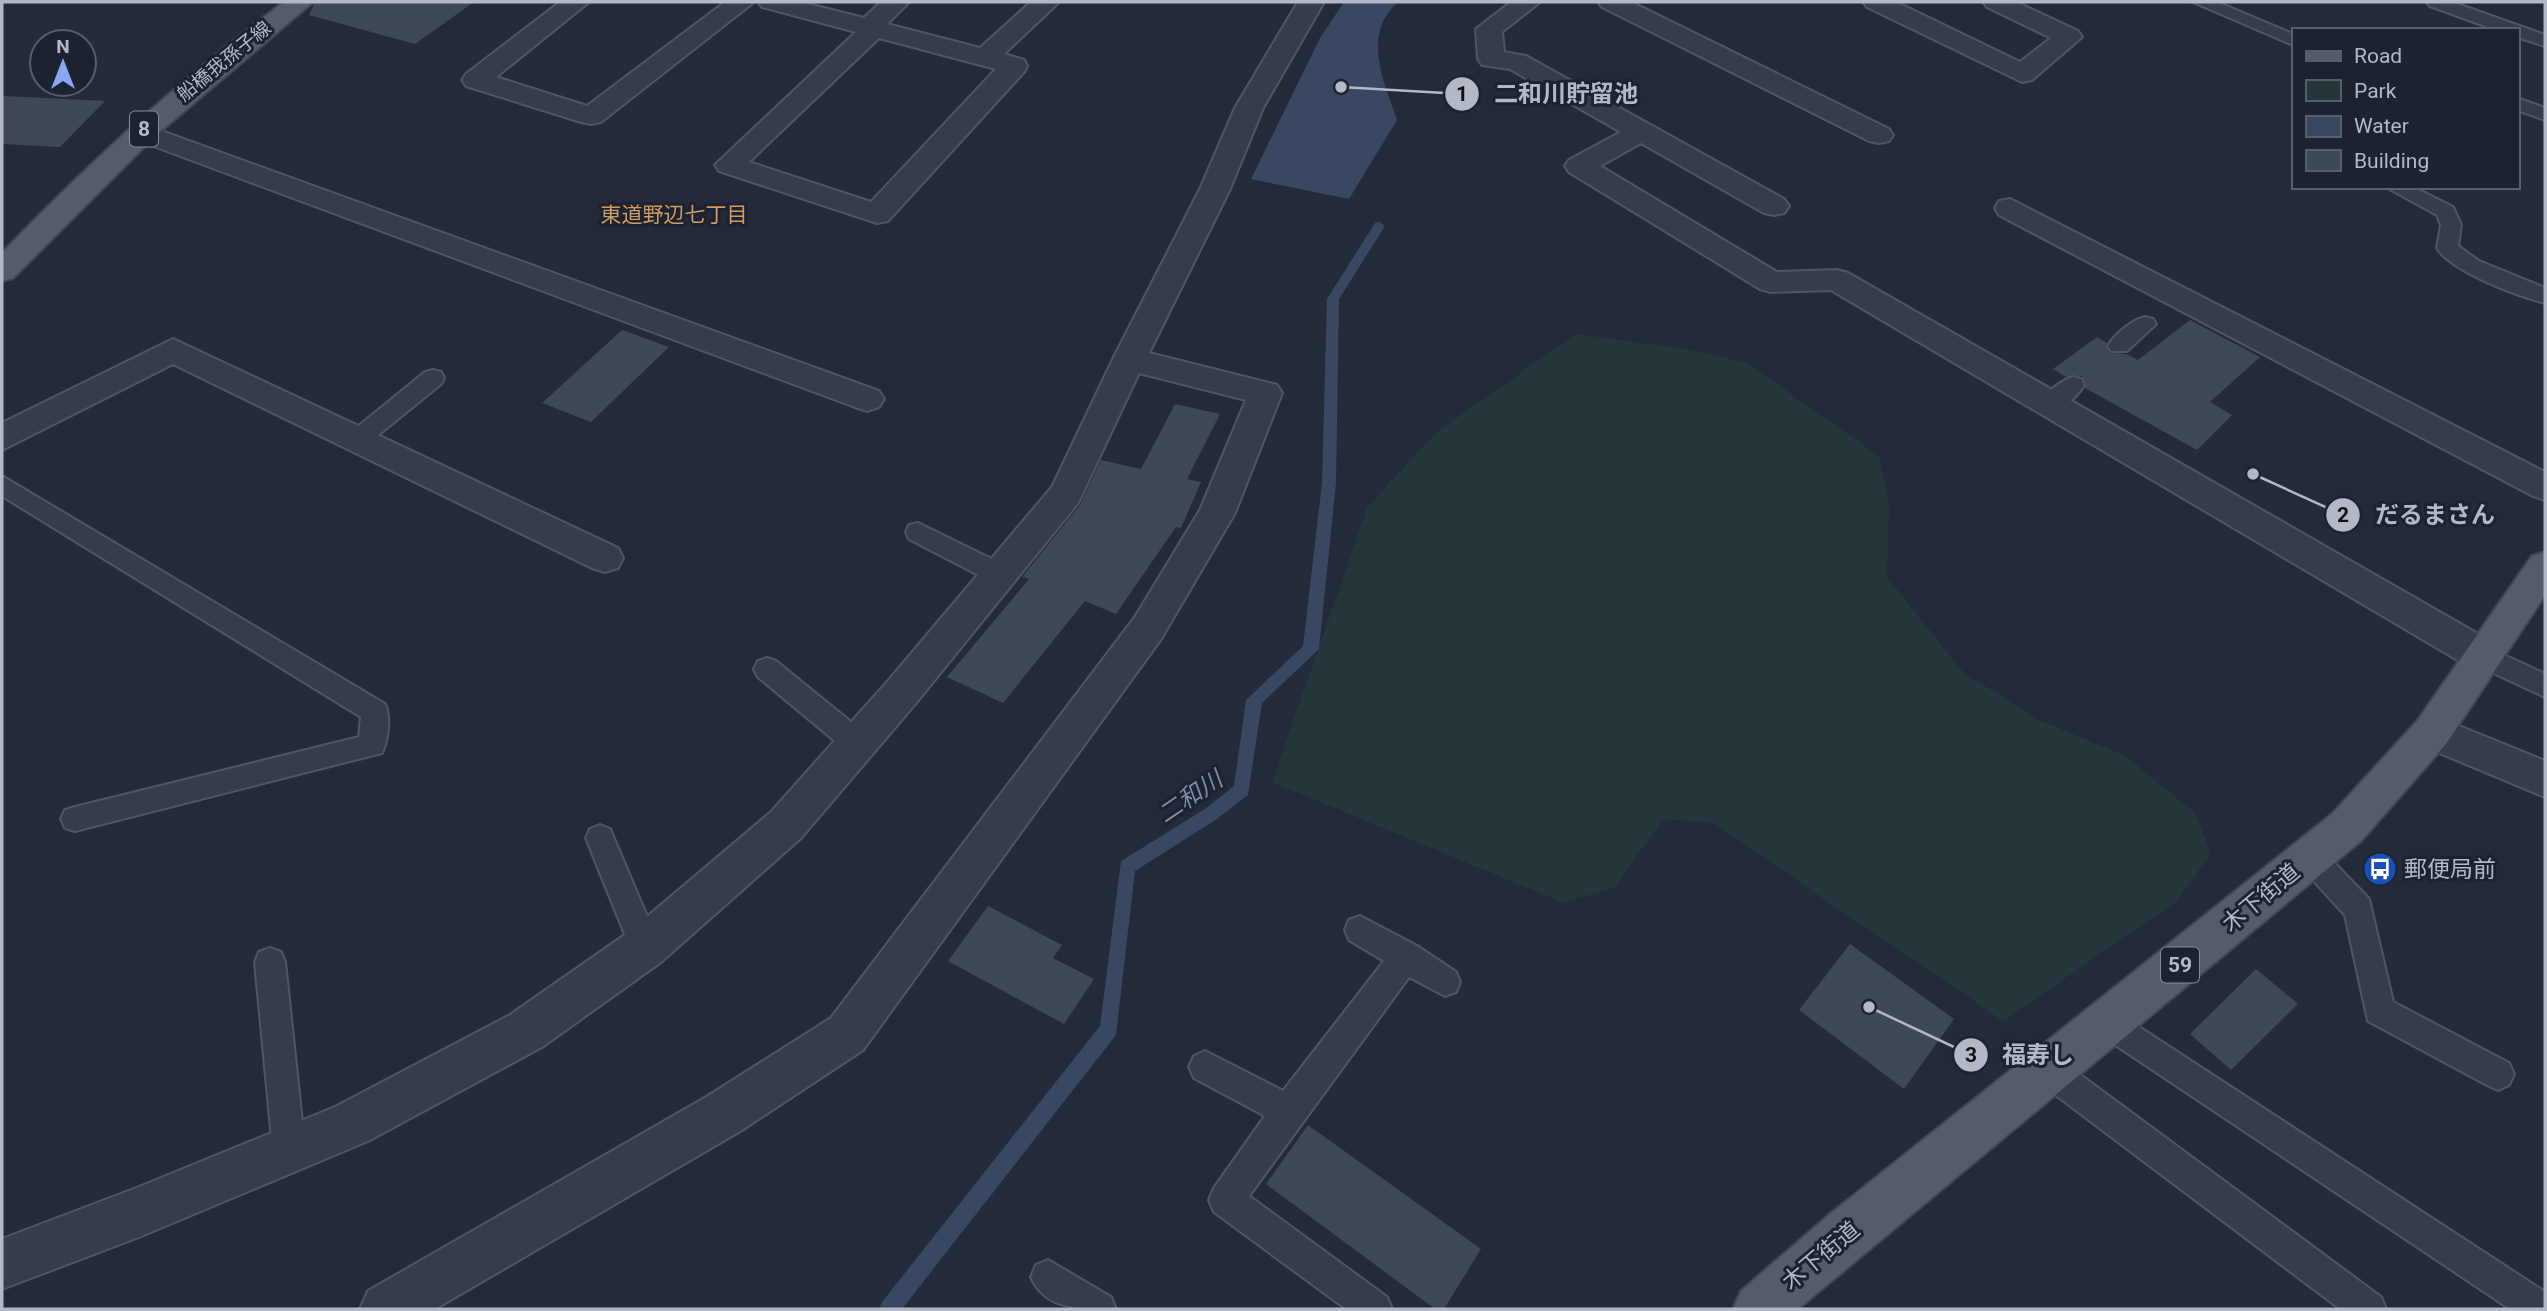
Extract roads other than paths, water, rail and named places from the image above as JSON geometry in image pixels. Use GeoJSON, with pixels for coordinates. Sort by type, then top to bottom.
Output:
{"type":"FeatureCollection","features":[{"type":"Feature","properties":{"kind":"main road","name":"船橋我孫子線"},"geometry":{"type":"LineString","coordinates":[[2,271],[54,215],[142,132],[251,37],[300,2]]}},
{"type":"Feature","properties":{"kind":"main road","name":"木下街道"},"geometry":{"type":"LineString","coordinates":[[1759,1309],[2347,827],[2432,732],[2545,566]]}},
{"type":"Feature","properties":{"kind":"street"},"geometry":{"type":"LineString","coordinates":[[576,2],[476,80],[591,116],[741,2]]}},
{"type":"Feature","properties":{"kind":"street"},"geometry":{"type":"LineString","coordinates":[[771,2],[873,28],[985,57],[1014,66],[877,214],[729,165],[864,40],[873,28],[878,17],[896,2]]}},
{"type":"Feature","properties":{"kind":"street"},"geometry":{"type":"LineString","coordinates":[[985,57],[1046,2]]}},
{"type":"Feature","properties":{"kind":"street"},"geometry":{"type":"LineString","coordinates":[[2,1264],[139,1212],[351,1124],[526,1031],[645,947],[786,825],[1066,494],[1129,359],[1215,189],[1249,108],[1311,2]]}},
{"type":"Feature","properties":{"kind":"street"},"geometry":{"type":"LineString","coordinates":[[1527,2],[1489,29],[1492,66],[1517,62],[1774,206]]}},
{"type":"Feature","properties":{"kind":"street"},"geometry":{"type":"LineString","coordinates":[[1611,2],[1878,135]]}},
{"type":"Feature","properties":{"kind":"street"},"geometry":{"type":"LineString","coordinates":[[1876,2],[2022,74],[2069,37],[1996,2]]}},
{"type":"Feature","properties":{"kind":"street"},"geometry":{"type":"LineString","coordinates":[[142,132],[867,399]]}},
{"type":"Feature","properties":{"kind":"street"},"geometry":{"type":"LineString","coordinates":[[1634,136],[1579,166],[1771,282],[1837,280],[2061,395],[2485,657]]}},
{"type":"Feature","properties":{"kind":"street"},"geometry":{"type":"LineString","coordinates":[[2010,208],[2545,487]]}},
{"type":"Feature","properties":{"kind":"street"},"geometry":{"type":"LineString","coordinates":[[2,439],[173,350],[606,558]]}},
{"type":"Feature","properties":{"kind":"street"},"geometry":{"type":"LineString","coordinates":[[390,1308],[725,1113],[847,1034],[1148,628],[1217,513],[1265,393],[1129,359]]}},
{"type":"Feature","properties":{"kind":"street"},"geometry":{"type":"LineString","coordinates":[[2432,732],[2545,779]]}},
{"type":"Feature","properties":{"kind":"lane"},"geometry":{"type":"LineString","coordinates":[[2202,2],[2292,40]]}},
{"type":"Feature","properties":{"kind":"lane"},"geometry":{"type":"LineString","coordinates":[[2437,2],[2510,28]]}},
{"type":"Feature","properties":{"kind":"lane"},"geometry":{"type":"LineString","coordinates":[[2519,31],[2545,41]]}},
{"type":"Feature","properties":{"kind":"lane"},"geometry":{"type":"LineString","coordinates":[[2519,105],[2545,114]]}},
{"type":"Feature","properties":{"kind":"lane"},"geometry":{"type":"LineString","coordinates":[[2400,189],[2446,211],[2452,226],[2447,248],[2472,266],[2545,296]]}},
{"type":"Feature","properties":{"kind":"lane"},"geometry":{"type":"LineString","coordinates":[[2119,346],[2145,324]]}},
{"type":"Feature","properties":{"kind":"lane"},"geometry":{"type":"LineString","coordinates":[[358,439],[433,378]]}},
{"type":"Feature","properties":{"kind":"lane"},"geometry":{"type":"LineString","coordinates":[[2,485],[375,712],[372,745],[75,819]]}},
{"type":"Feature","properties":{"kind":"lane"},"geometry":{"type":"LineString","coordinates":[[918,532],[999,575]]}},
{"type":"Feature","properties":{"kind":"lane"},"geometry":{"type":"LineString","coordinates":[[2485,657],[2545,686]]}},
{"type":"Feature","properties":{"kind":"lane"},"geometry":{"type":"LineString","coordinates":[[767,669],[857,743]]}},
{"type":"Feature","properties":{"kind":"lane"},"geometry":{"type":"LineString","coordinates":[[600,838],[645,947]]}},
{"type":"Feature","properties":{"kind":"lane"},"geometry":{"type":"LineString","coordinates":[[2310,857],[2359,909],[2379,1011],[2498,1074]]}},
{"type":"Feature","properties":{"kind":"lane"},"geometry":{"type":"LineString","coordinates":[[1360,930],[1445,982]]}},
{"type":"Feature","properties":{"kind":"lane"},"geometry":{"type":"LineString","coordinates":[[1376,1309],[1226,1200],[1288,1111],[1406,956]]}},
{"type":"Feature","properties":{"kind":"lane"},"geometry":{"type":"LineString","coordinates":[[270,962],[289,1150]]}},
{"type":"Feature","properties":{"kind":"lane"},"geometry":{"type":"LineString","coordinates":[[2110,1023],[2540,1309]]}},
{"type":"Feature","properties":{"kind":"lane"},"geometry":{"type":"LineString","coordinates":[[1205,1067],[1288,1111]]}},
{"type":"Feature","properties":{"kind":"lane"},"geometry":{"type":"LineString","coordinates":[[2048,1070],[2369,1309]]}},
{"type":"Feature","properties":{"kind":"lane"},"geometry":{"type":"LineString","coordinates":[[1048,1277],[1099,1309]]}},
{"type":"Feature","properties":{"kind":"water"},"geometry":{"type":"Polygon","coordinates":[[[1344,2],[1398,2],[1380,29],[1378,43],[1382,74],[1397,120],[1349,199],[1251,179],[1320,38],[1344,2]]]}},
{"type":"Feature","properties":{"kind":"waterway","name":"二和川"},"geometry":{"type":"LineString","coordinates":[[889,1309],[1109,1029],[1127,867],[1211,814],[1242,790],[1254,700],[1311,649],[1329,483],[1333,299],[1379,226]]}},
{"type":"Feature","properties":{"kind":"place","name":"二和川貯留池"},"geometry":{"type":"Point","coordinates":[1341,87]}},
{"type":"Feature","properties":{"kind":"place","name":"だるまさん"},"geometry":{"type":"Point","coordinates":[2253,474]}},
{"type":"Feature","properties":{"kind":"place","name":"郵便局前"},"geometry":{"type":"Point","coordinates":[2380,869]}},
{"type":"Feature","properties":{"kind":"place","name":"福寿し"},"geometry":{"type":"Point","coordinates":[1869,1007]}},
{"type":"Feature","properties":{"kind":"district","name":"東道野辺七丁目"},"geometry":{"type":"Point","coordinates":[674,215]}}]}
